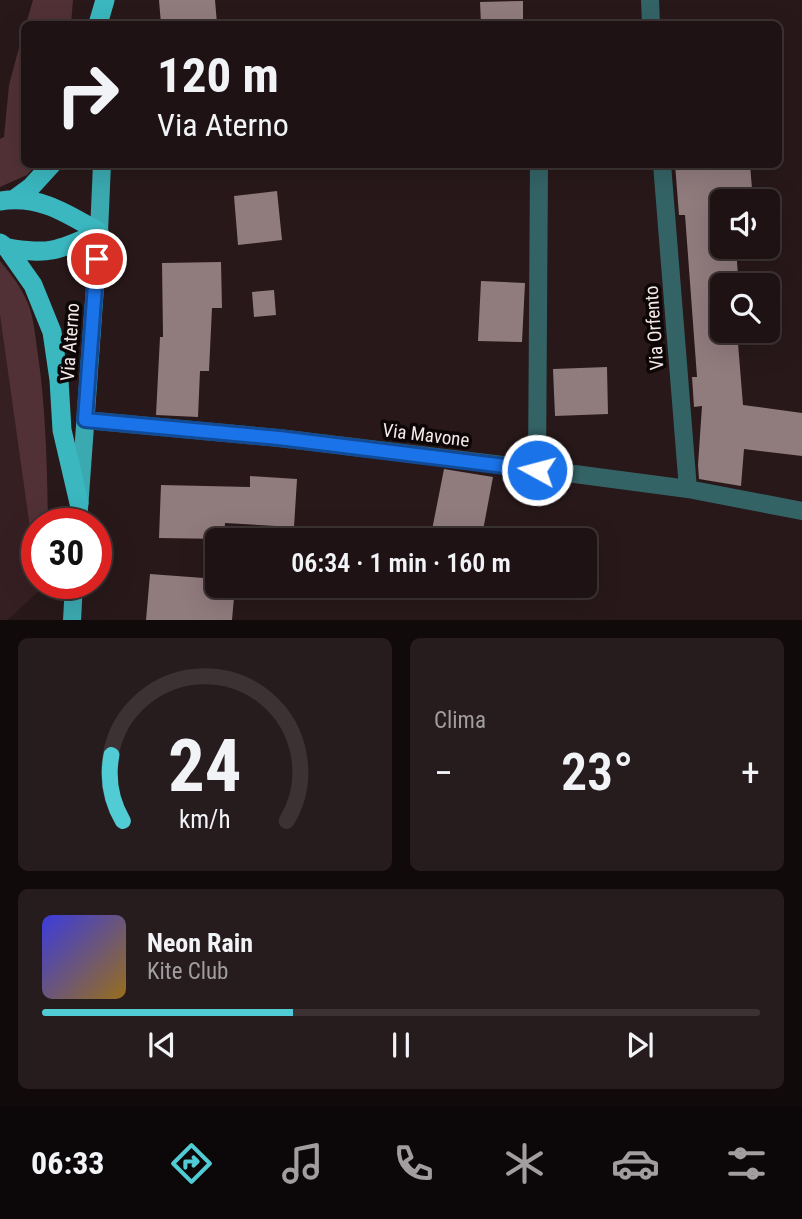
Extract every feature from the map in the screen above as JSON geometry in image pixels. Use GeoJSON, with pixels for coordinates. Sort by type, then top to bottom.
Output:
{"type":"FeatureCollection","features":[{"type":"Feature","properties":{"kind":"highway"},"geometry":{"type":"LineString","coordinates":[[99,21],[107,0]]}},
{"type":"Feature","properties":{"kind":"highway"},"geometry":{"type":"LineString","coordinates":[[8,199],[31,187],[48,168]]}},
{"type":"Feature","properties":{"kind":"highway"},"geometry":{"type":"LineString","coordinates":[[8,199],[39,202],[61,210],[99,232]]}},
{"type":"Feature","properties":{"kind":"highway"},"geometry":{"type":"LineString","coordinates":[[4,245],[33,251],[52,250],[99,232]]}},
{"type":"Feature","properties":{"kind":"highway"},"geometry":{"type":"LineString","coordinates":[[4,245],[33,285],[52,332],[62,430],[79,503]]}},
{"type":"Feature","properties":{"kind":"main road"},"geometry":{"type":"LineString","coordinates":[[107,0],[108,21]]}},
{"type":"Feature","properties":{"kind":"main road","name":"Via Aterno"},"geometry":{"type":"LineString","coordinates":[[79,508],[102,168]]}},
{"type":"Feature","properties":{"kind":"main road"},"geometry":{"type":"LineString","coordinates":[[72,620],[73,599]]}},
{"type":"Feature","properties":{"kind":"street"},"geometry":{"type":"LineString","coordinates":[[649,0],[651,21]]}},
{"type":"Feature","properties":{"kind":"street"},"geometry":{"type":"LineString","coordinates":[[537,470],[539,168]]}},
{"type":"Feature","properties":{"kind":"street","name":"Via Orfento"},"geometry":{"type":"LineString","coordinates":[[662,168],[688,489]]}},
{"type":"Feature","properties":{"kind":"street","name":"Via Mavone"},"geometry":{"type":"LineString","coordinates":[[85,420],[279,438],[688,489],[802,511]]}},
{"type":"Feature","properties":{"kind":"shaded area"},"geometry":{"type":"Polygon","coordinates":[[[33,0],[73,0],[71,21],[27,21],[33,0]]]}},
{"type":"Feature","properties":{"kind":"shaded area"},"geometry":{"type":"Polygon","coordinates":[[[21,40],[21,168],[33,168],[27,175],[0,187],[0,139],[4,137],[9,85],[21,40]]]}},
{"type":"Feature","properties":{"kind":"shaded area"},"geometry":{"type":"Polygon","coordinates":[[[0,261],[23,292],[34,325],[46,439],[48,508],[27,508],[0,315],[0,261]]]}},
{"type":"Feature","properties":{"kind":"shaded area"},"geometry":{"type":"Polygon","coordinates":[[[0,315],[27,508],[21,508],[21,599],[30,599],[7,620],[0,620],[0,315]]]}},
{"type":"Feature","properties":{"kind":"building"},"geometry":{"type":"Polygon","coordinates":[[[159,0],[215,0],[217,21],[161,21],[159,0]]]}},
{"type":"Feature","properties":{"kind":"building"},"geometry":{"type":"Polygon","coordinates":[[[523,1],[523,21],[481,21],[480,2],[523,1]]]}},
{"type":"Feature","properties":{"kind":"building"},"geometry":{"type":"Polygon","coordinates":[[[675,168],[750,168],[752,189],[710,189],[710,259],[737,259],[738,273],[710,273],[710,343],[738,343],[743,405],[802,413],[802,456],[744,449],[741,486],[699,479],[702,406],[694,407],[692,377],[697,377],[685,215],[679,215],[675,168]]]}},
{"type":"Feature","properties":{"kind":"building"},"geometry":{"type":"Polygon","coordinates":[[[277,191],[282,240],[238,245],[234,196],[277,191]]]}},
{"type":"Feature","properties":{"kind":"building"},"geometry":{"type":"Polygon","coordinates":[[[221,262],[222,308],[212,308],[209,371],[200,371],[198,417],[156,415],[160,337],[163,337],[162,263],[221,262]]]}},
{"type":"Feature","properties":{"kind":"building"},"geometry":{"type":"Polygon","coordinates":[[[481,281],[525,283],[522,342],[478,341],[481,281]]]}},
{"type":"Feature","properties":{"kind":"building"},"geometry":{"type":"Polygon","coordinates":[[[274,290],[276,315],[254,317],[252,292],[274,290]]]}},
{"type":"Feature","properties":{"kind":"building"},"geometry":{"type":"Polygon","coordinates":[[[607,367],[608,414],[555,416],[553,369],[607,367]]]}},
{"type":"Feature","properties":{"kind":"building"},"geometry":{"type":"Polygon","coordinates":[[[444,469],[493,477],[483,528],[432,528],[444,469]]]}},
{"type":"Feature","properties":{"kind":"building"},"geometry":{"type":"Polygon","coordinates":[[[250,476],[297,479],[294,527],[225,523],[225,528],[205,528],[205,539],[159,538],[161,485],[250,487],[250,476]]]}},
{"type":"Feature","properties":{"kind":"building"},"geometry":{"type":"Polygon","coordinates":[[[150,574],[205,578],[205,598],[234,598],[232,620],[146,620],[150,574]]]}},
{"type":"Feature","properties":{"kind":"route"},"geometry":{"type":"LineString","coordinates":[[97,259],[85,420],[279,438],[537,470]]}}]}
